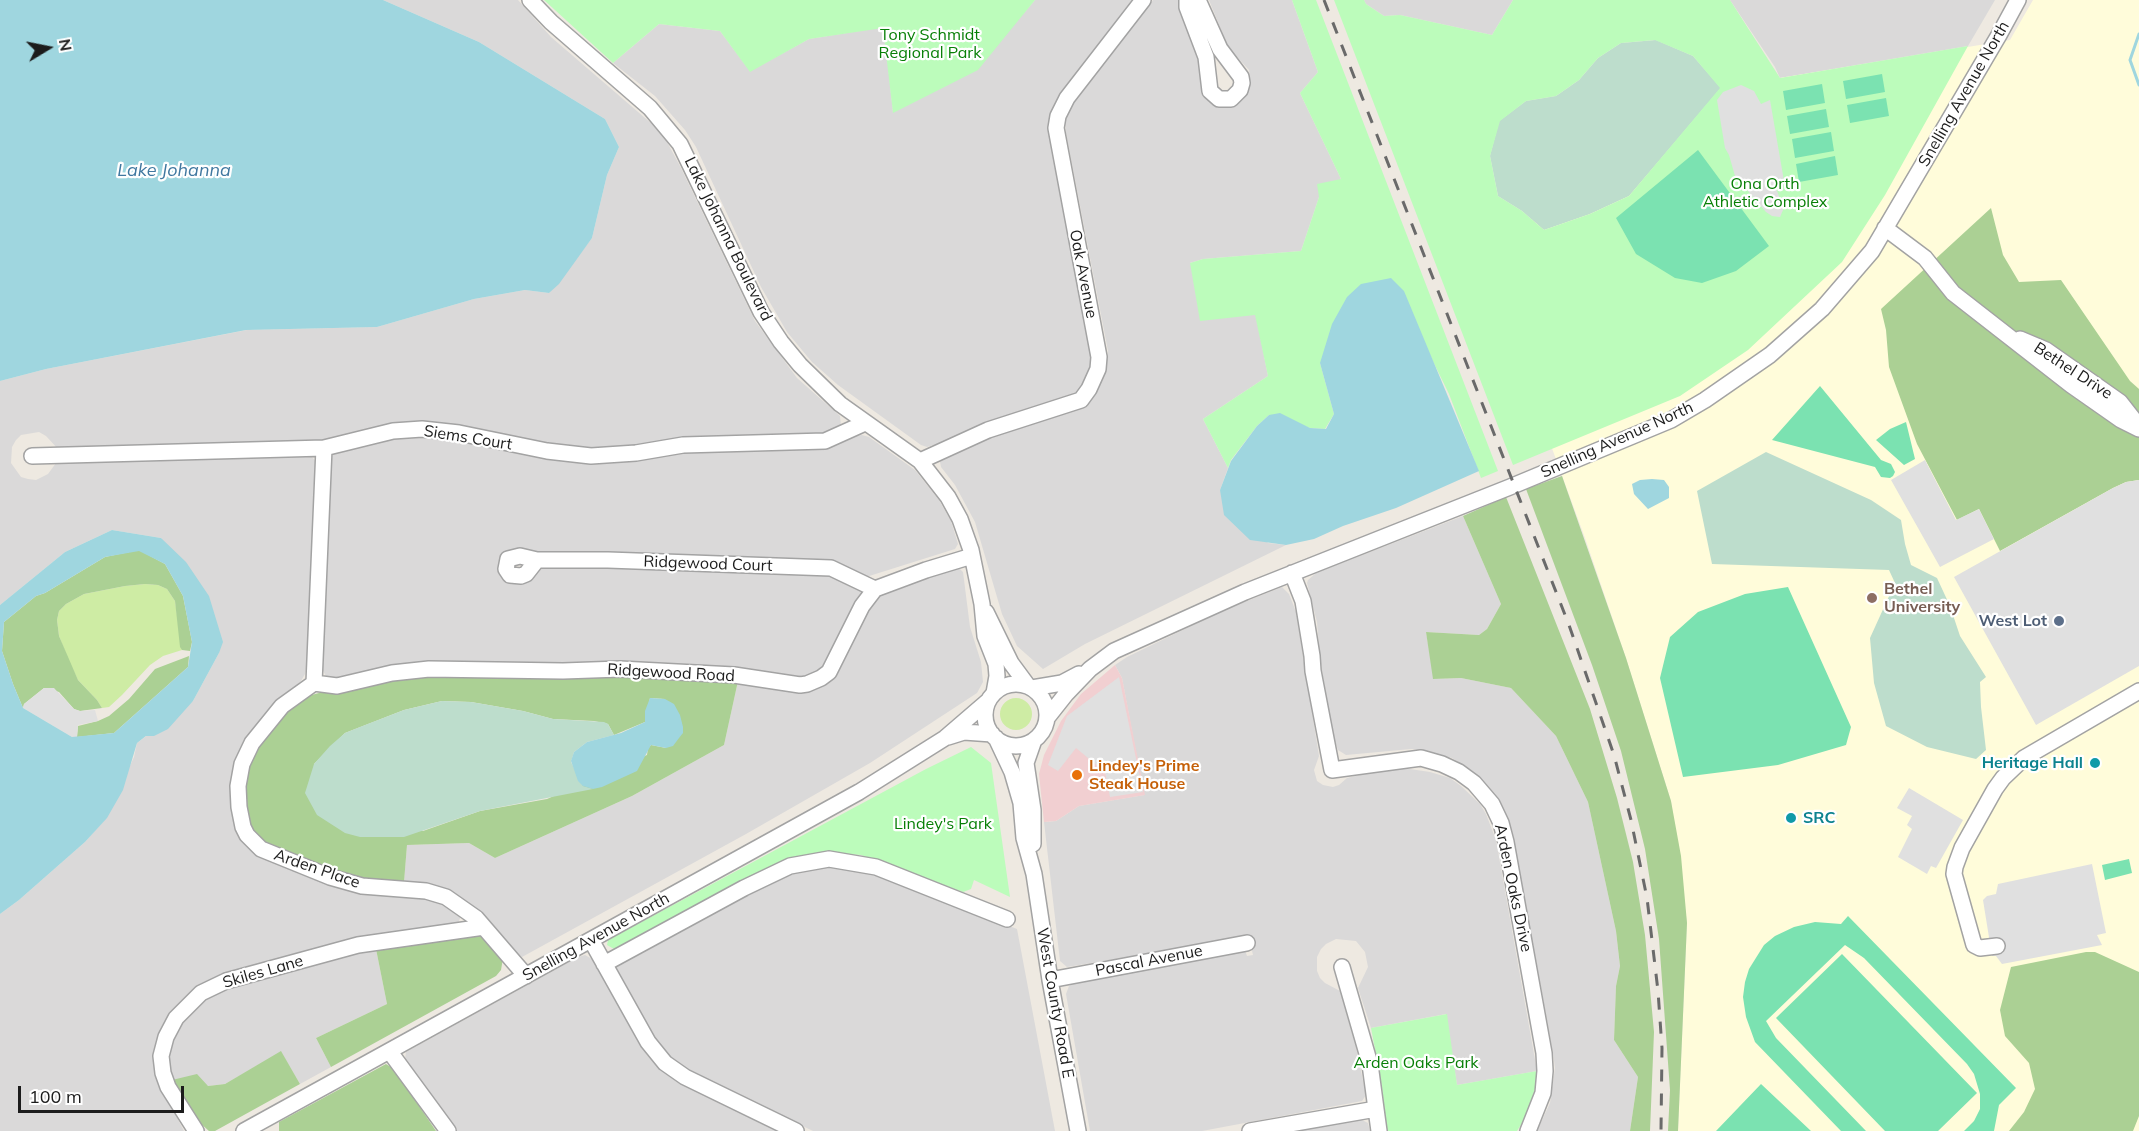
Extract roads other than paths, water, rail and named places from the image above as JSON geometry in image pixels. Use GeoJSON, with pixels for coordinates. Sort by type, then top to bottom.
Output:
{"type":"FeatureCollection","features":[{"type":"Feature","properties":{"kind":"street","name":"Lake Johanna Boulevard"},"geometry":{"type":"LineString","coordinates":[[530,0],[550,22],[650,108],[669,128],[690,160],[737,265],[761,312],[781,342],[819,385],[865,423],[920,461],[948,496],[968,540],[982,604],[985,636],[996,664],[997,676],[991,697]]}},
{"type":"Feature","properties":{"kind":"street","name":"Oak Avenue"},"geometry":{"type":"LineString","coordinates":[[920,461],[988,430],[1081,400],[1089,389],[1098,369],[1100,357],[1056,128],[1058,116],[1067,98],[1143,0]]}},
{"type":"Feature","properties":{"kind":"street"},"geometry":{"type":"LineString","coordinates":[[1187,0],[1187,7],[1206,57],[1210,91],[1219,99],[1231,99],[1240,90],[1241,77],[1220,49],[1198,0]]}},
{"type":"Feature","properties":{"kind":"street","name":"Snelling Avenue North"},"geometry":{"type":"LineString","coordinates":[[1047,718],[1066,693],[1090,669],[1114,651],[1171,624],[1292,573],[1671,420],[1705,400],[1770,355],[1822,309],[1872,251],[2000,35],[2018,0]]}},
{"type":"Feature","properties":{"kind":"street","name":"Bethel Drive"},"geometry":{"type":"LineString","coordinates":[[1885,228],[1925,258],[1953,293],[1998,329],[2121,420],[2139,427]]}},
{"type":"Feature","properties":{"kind":"street","name":"Siems Court"},"geometry":{"type":"LineString","coordinates":[[32,456],[324,448],[393,431],[422,429],[459,433],[569,455],[607,456],[683,445],[825,441],[865,423]]}},
{"type":"Feature","properties":{"kind":"street"},"geometry":{"type":"LineString","coordinates":[[314,683],[324,448]]}},
{"type":"Feature","properties":{"kind":"street"},"geometry":{"type":"LineString","coordinates":[[874,589],[972,556]]}},
{"type":"Feature","properties":{"kind":"street","name":"Ridgewood Court"},"geometry":{"type":"LineString","coordinates":[[537,560],[608,560],[831,568],[874,589]]}},
{"type":"Feature","properties":{"kind":"street","name":"Arden Oaks Drive"},"geometry":{"type":"LineString","coordinates":[[1292,573],[1304,601],[1313,671],[1332,770],[1421,758],[1442,764],[1460,772],[1474,783],[1492,804],[1501,823],[1544,1053],[1543,1093],[1528,1131]]}},
{"type":"Feature","properties":{"kind":"street","name":"Ridgewood Road"},"geometry":{"type":"LineString","coordinates":[[314,683],[337,686],[392,673],[429,669],[563,671],[620,669],[734,675],[800,685],[807,684],[829,672],[862,606],[874,589]]}},
{"type":"Feature","properties":{"kind":"street","name":"Lake Johanna Boulevard"},"geometry":{"type":"LineString","coordinates":[[982,604],[1011,663],[1030,687]]}},
{"type":"Feature","properties":{"kind":"street","name":"Snelling Avenue North"},"geometry":{"type":"LineString","coordinates":[[1030,687],[1062,683],[1090,669]]}},
{"type":"Feature","properties":{"kind":"street","name":"Arden Place"},"geometry":{"type":"LineString","coordinates":[[314,683],[282,706],[252,743],[242,764],[237,797],[240,816],[247,835],[261,849],[330,877],[362,886],[426,891],[446,897],[463,908],[484,927],[526,976]]}},
{"type":"Feature","properties":{"kind":"street"},"geometry":{"type":"LineString","coordinates":[[1011,684],[1030,687],[1040,694],[1045,703],[1047,718],[1041,733],[1034,740],[1025,745],[1015,746],[994,736],[986,721],[986,711],[991,697],[1002,687],[1011,684]]}},
{"type":"Feature","properties":{"kind":"street"},"geometry":{"type":"LineString","coordinates":[[1996,946],[1980,948],[1974,945],[1954,874],[1962,848],[1995,789],[2012,768],[2024,758],[2139,691]]}},
{"type":"Feature","properties":{"kind":"street","name":"Snelling Avenue North"},"geometry":{"type":"LineString","coordinates":[[244,1131],[263,1127],[390,1052],[859,792],[945,738],[991,697]]}},
{"type":"Feature","properties":{"kind":"street","name":"Snelling Avenue North"},"geometry":{"type":"LineString","coordinates":[[945,738],[964,732],[994,736]]}},
{"type":"Feature","properties":{"kind":"street","name":"West County Road E"},"geometry":{"type":"LineString","coordinates":[[994,736],[1012,772],[1021,802],[1024,838],[1034,874],[1050,980],[1078,1131]]}},
{"type":"Feature","properties":{"kind":"street","name":"West County Road E"},"geometry":{"type":"LineString","coordinates":[[1034,740],[1026,763],[1033,810],[1034,874]]}},
{"type":"Feature","properties":{"kind":"street","name":"Snelling Avenue North"},"geometry":{"type":"LineString","coordinates":[[604,964],[744,888],[790,866],[829,859],[876,867],[1007,919]]}},
{"type":"Feature","properties":{"kind":"street","name":"Skiles Lane"},"geometry":{"type":"LineString","coordinates":[[196,1131],[168,1087],[161,1056],[166,1037],[176,1017],[201,993],[226,981],[358,945],[484,927]]}},
{"type":"Feature","properties":{"kind":"street"},"geometry":{"type":"LineString","coordinates":[[591,940],[648,1042],[665,1063],[685,1077],[796,1131]]}},
{"type":"Feature","properties":{"kind":"street","name":"Pascal Avenue"},"geometry":{"type":"LineString","coordinates":[[1050,980],[1247,943]]}},
{"type":"Feature","properties":{"kind":"street"},"geometry":{"type":"LineString","coordinates":[[1342,967],[1370,1064],[1379,1131]]}},
{"type":"Feature","properties":{"kind":"street"},"geometry":{"type":"LineString","coordinates":[[390,1052],[448,1131]]}},
{"type":"Feature","properties":{"kind":"street"},"geometry":{"type":"LineString","coordinates":[[1250,1131],[1376,1109]]}},
{"type":"Feature","properties":{"kind":"water","name":"Lake Johanna"},"geometry":{"type":"Polygon","coordinates":[[[0,0],[383,0],[479,42],[605,119],[619,147],[607,175],[592,238],[559,284],[549,293],[525,290],[474,299],[377,327],[246,330],[46,369],[0,381],[0,0]]]}},
{"type":"Feature","properties":{"kind":"water"},"geometry":{"type":"Polygon","coordinates":[[[1391,278],[1404,291],[1479,471],[1396,508],[1343,526],[1314,539],[1286,545],[1250,540],[1224,515],[1220,490],[1231,461],[1257,426],[1269,415],[1280,413],[1310,428],[1326,429],[1334,414],[1320,363],[1332,324],[1347,297],[1361,284],[1391,278]]]}},
{"type":"Feature","properties":{"kind":"water"},"geometry":{"type":"Polygon","coordinates":[[[1640,480],[1664,480],[1669,487],[1669,498],[1648,509],[1634,494],[1632,484],[1640,480]]]}},
{"type":"Feature","properties":{"kind":"water"},"geometry":{"type":"Polygon","coordinates":[[[112,530],[161,538],[186,562],[209,596],[223,642],[193,701],[168,729],[154,736],[146,736],[137,743],[123,790],[107,818],[85,842],[0,914],[0,605],[65,552],[112,530]],[[139,551],[105,557],[45,593],[36,596],[4,622],[2,651],[23,708],[72,737],[114,733],[188,667],[192,642],[183,596],[165,564],[139,551]]]}},
{"type":"Feature","properties":{"kind":"water"},"geometry":{"type":"Polygon","coordinates":[[[650,698],[665,699],[674,704],[680,715],[683,733],[673,746],[666,748],[651,745],[637,771],[602,787],[593,789],[583,786],[578,781],[571,761],[574,752],[587,742],[621,733],[645,722],[645,711],[650,698]]]}},
{"type":"Feature","properties":{"kind":"waterway"},"geometry":{"type":"LineString","coordinates":[[2139,34],[2130,60],[2139,85]]}},
{"type":"Feature","properties":{"kind":"railway"},"geometry":{"type":"LineString","coordinates":[[1324,0],[1569,625],[1614,755],[1631,820],[1647,898],[1662,1048],[1661,1131]]}},
{"type":"Feature","properties":{"kind":"place","name":"Bethel University"},"geometry":{"type":"Point","coordinates":[1872,598]}},
{"type":"Feature","properties":{"kind":"place","name":"West Lot"},"geometry":{"type":"Point","coordinates":[2059,621]}},
{"type":"Feature","properties":{"kind":"place","name":"Heritage Hall"},"geometry":{"type":"Point","coordinates":[2095,763]}},
{"type":"Feature","properties":{"kind":"place","name":"Lindey's Prime Steak House"},"geometry":{"type":"Point","coordinates":[1077,775]}},
{"type":"Feature","properties":{"kind":"place","name":"SRC"},"geometry":{"type":"Point","coordinates":[1791,818]}},
{"type":"Feature","properties":{"kind":"park label","name":"Tony Schmidt Regional Park"},"geometry":{"type":"Point","coordinates":[930,44]}},
{"type":"Feature","properties":{"kind":"park label","name":"Ona Orth Athletic Complex"},"geometry":{"type":"Point","coordinates":[1765,193]}},
{"type":"Feature","properties":{"kind":"park label","name":"Lindey's Park"},"geometry":{"type":"Point","coordinates":[943,824]}},
{"type":"Feature","properties":{"kind":"park label","name":"Arden Oaks Park"},"geometry":{"type":"Point","coordinates":[1416,1063]}}]}
